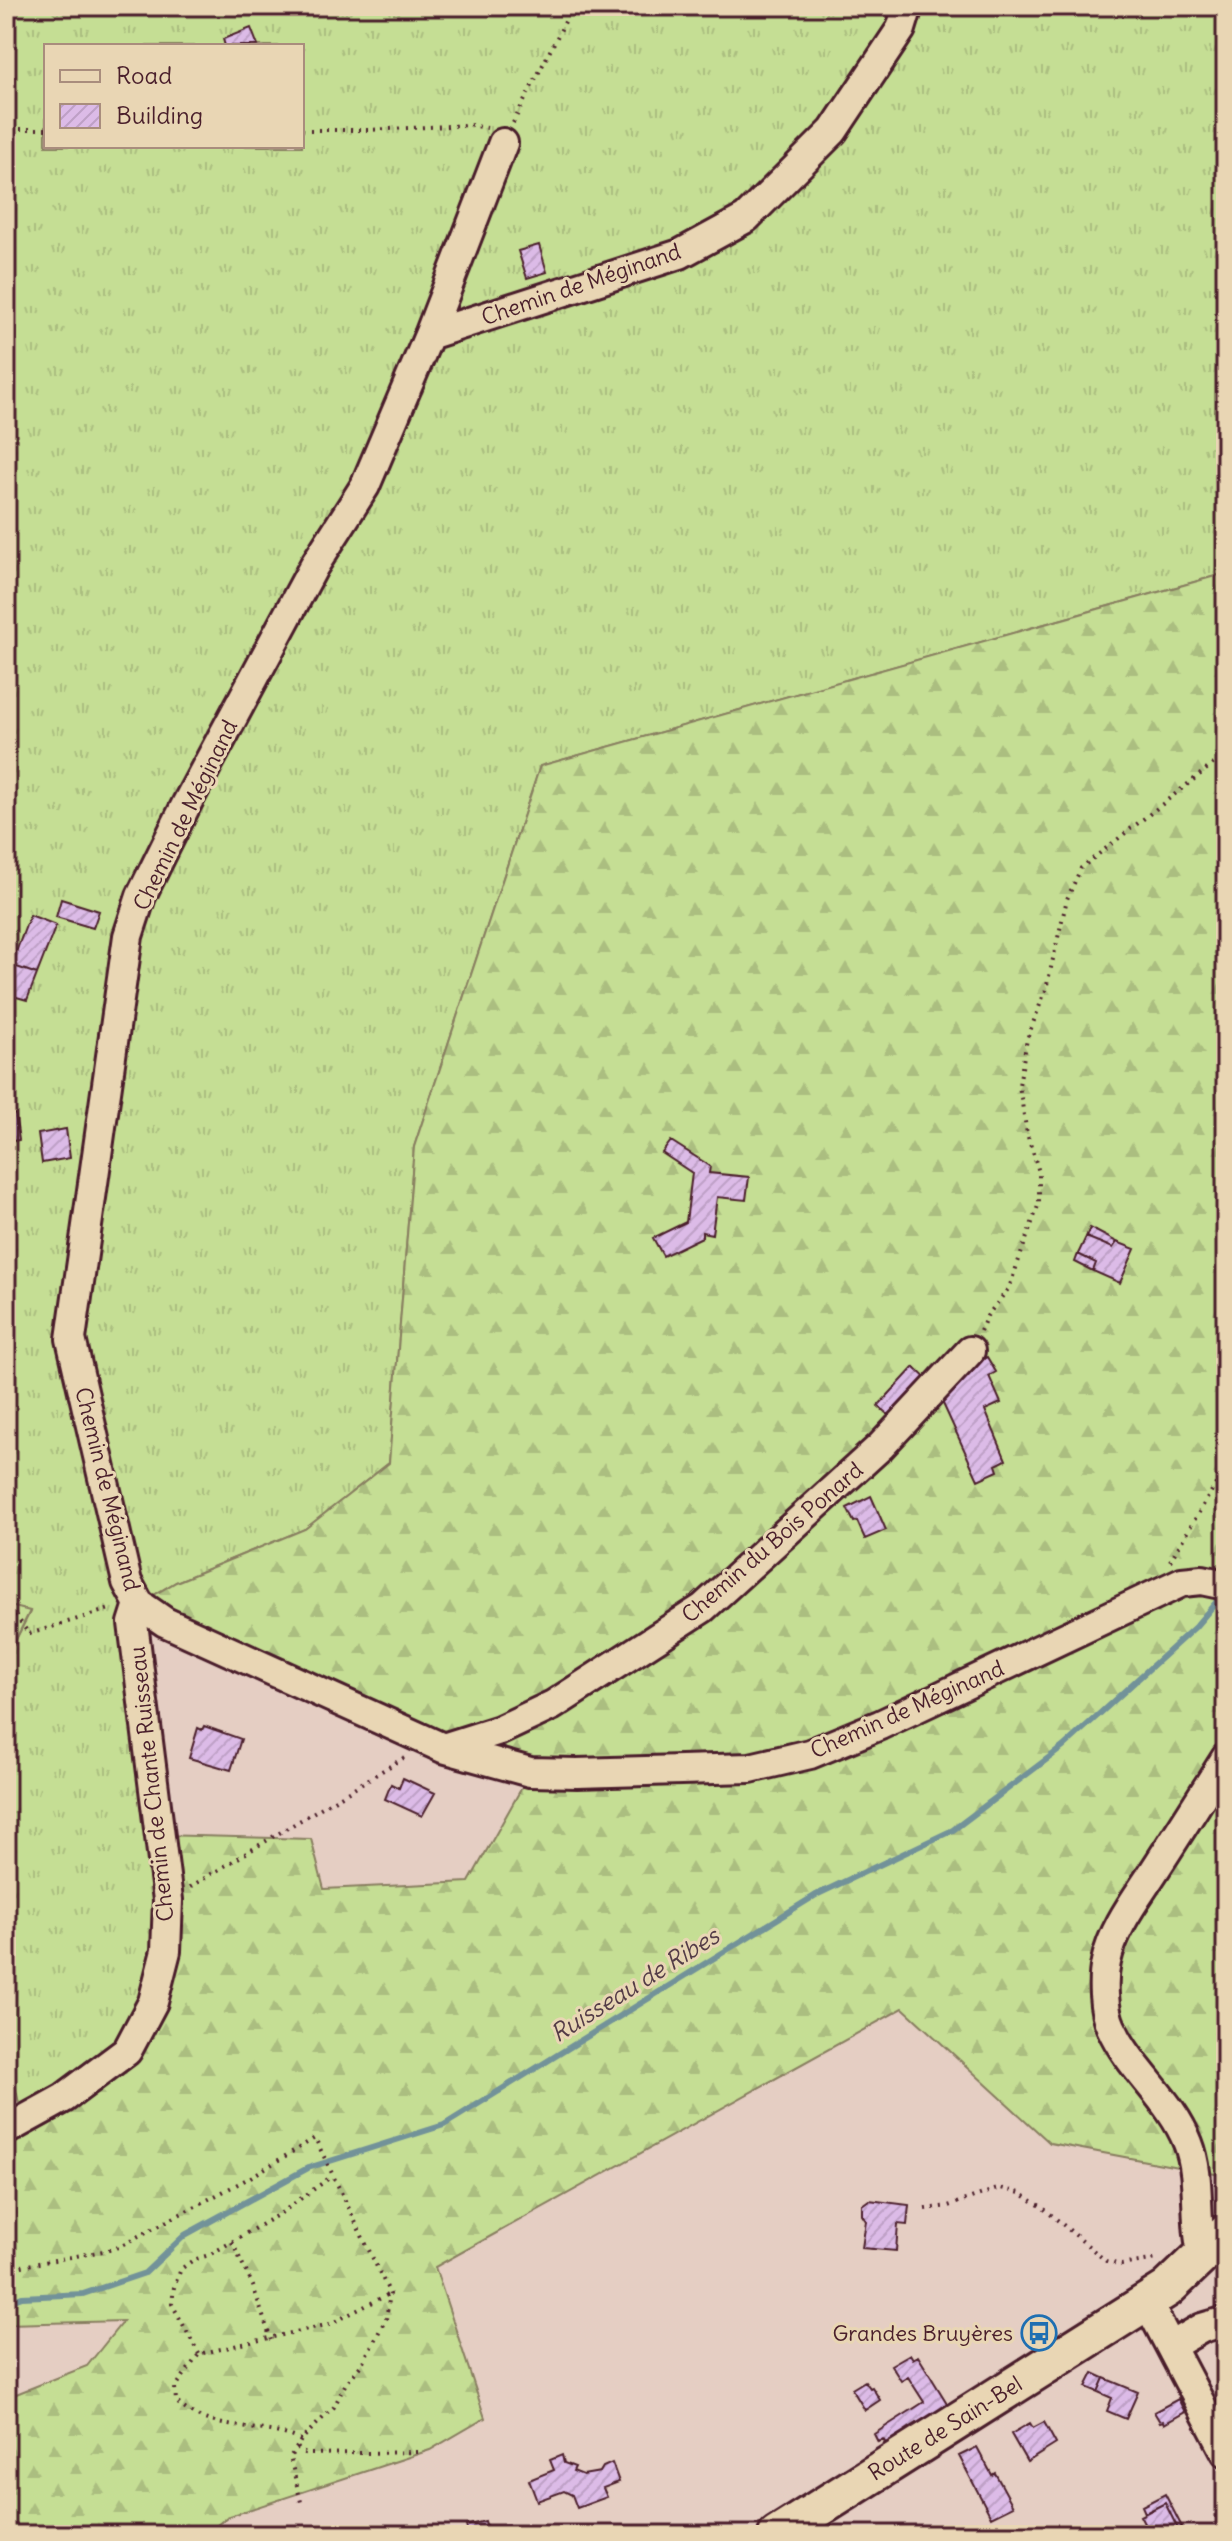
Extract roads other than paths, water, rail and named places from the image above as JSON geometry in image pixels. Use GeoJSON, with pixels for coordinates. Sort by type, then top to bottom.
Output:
{"type":"FeatureCollection","features":[{"type":"Feature","properties":{"kind":"main road","name":"Route de Sain-Bel"},"geometry":{"type":"LineString","coordinates":[[777,2535],[1167,2289],[1215,2245]]}},
{"type":"Feature","properties":{"kind":"street","name":"Chemin de Méginand"},"geometry":{"type":"LineString","coordinates":[[429,335],[680,254],[746,218],[833,131],[901,29],[908,6]]}},
{"type":"Feature","properties":{"kind":"street","name":"Chemin de Méginand"},"geometry":{"type":"LineString","coordinates":[[503,143],[429,335],[365,486],[314,566],[187,803],[141,896],[128,936],[71,1339],[127,1582],[139,1604],[165,1622],[443,1748],[530,1772],[577,1773],[750,1768],[810,1754],[880,1725],[1182,1582],[1223,1584]]}},
{"type":"Feature","properties":{"kind":"street","name":"Chemin du Bois Ponard"},"geometry":{"type":"LineString","coordinates":[[443,1748],[500,1730],[553,1705],[703,1608],[881,1446],[970,1351]]}},
{"type":"Feature","properties":{"kind":"street","name":"Chemin de Chante Ruisseau"},"geometry":{"type":"LineString","coordinates":[[6,2130],[64,2098],[127,2051],[153,2002],[166,1951],[168,1900],[133,1623],[139,1604]]}},
{"type":"Feature","properties":{"kind":"street"},"geometry":{"type":"LineString","coordinates":[[1215,2245],[1197,2236],[1196,2176],[1188,2144],[1168,2107],[1123,2052],[1109,2023],[1105,1995],[1106,1962],[1118,1928],[1226,1758]]}},
{"type":"Feature","properties":{"kind":"street"},"geometry":{"type":"LineString","coordinates":[[1147,2302],[1226,2452]]}},
{"type":"Feature","properties":{"kind":"street"},"geometry":{"type":"LineString","coordinates":[[1171,2346],[1202,2328],[1226,2321]]}},
{"type":"Feature","properties":{"kind":"waterway","name":"Ruisseau de Ribes"},"geometry":{"type":"LineString","coordinates":[[6,2303],[22,2297],[83,2294],[145,2273],[185,2235],[308,2168],[444,2125],[816,1895],[953,1830],[1063,1747],[1195,1627],[1224,1593]]}},
{"type":"Feature","properties":{"kind":"place","name":"Grandes Bruyères"},"geometry":{"type":"Point","coordinates":[1039,2333]}}]}
